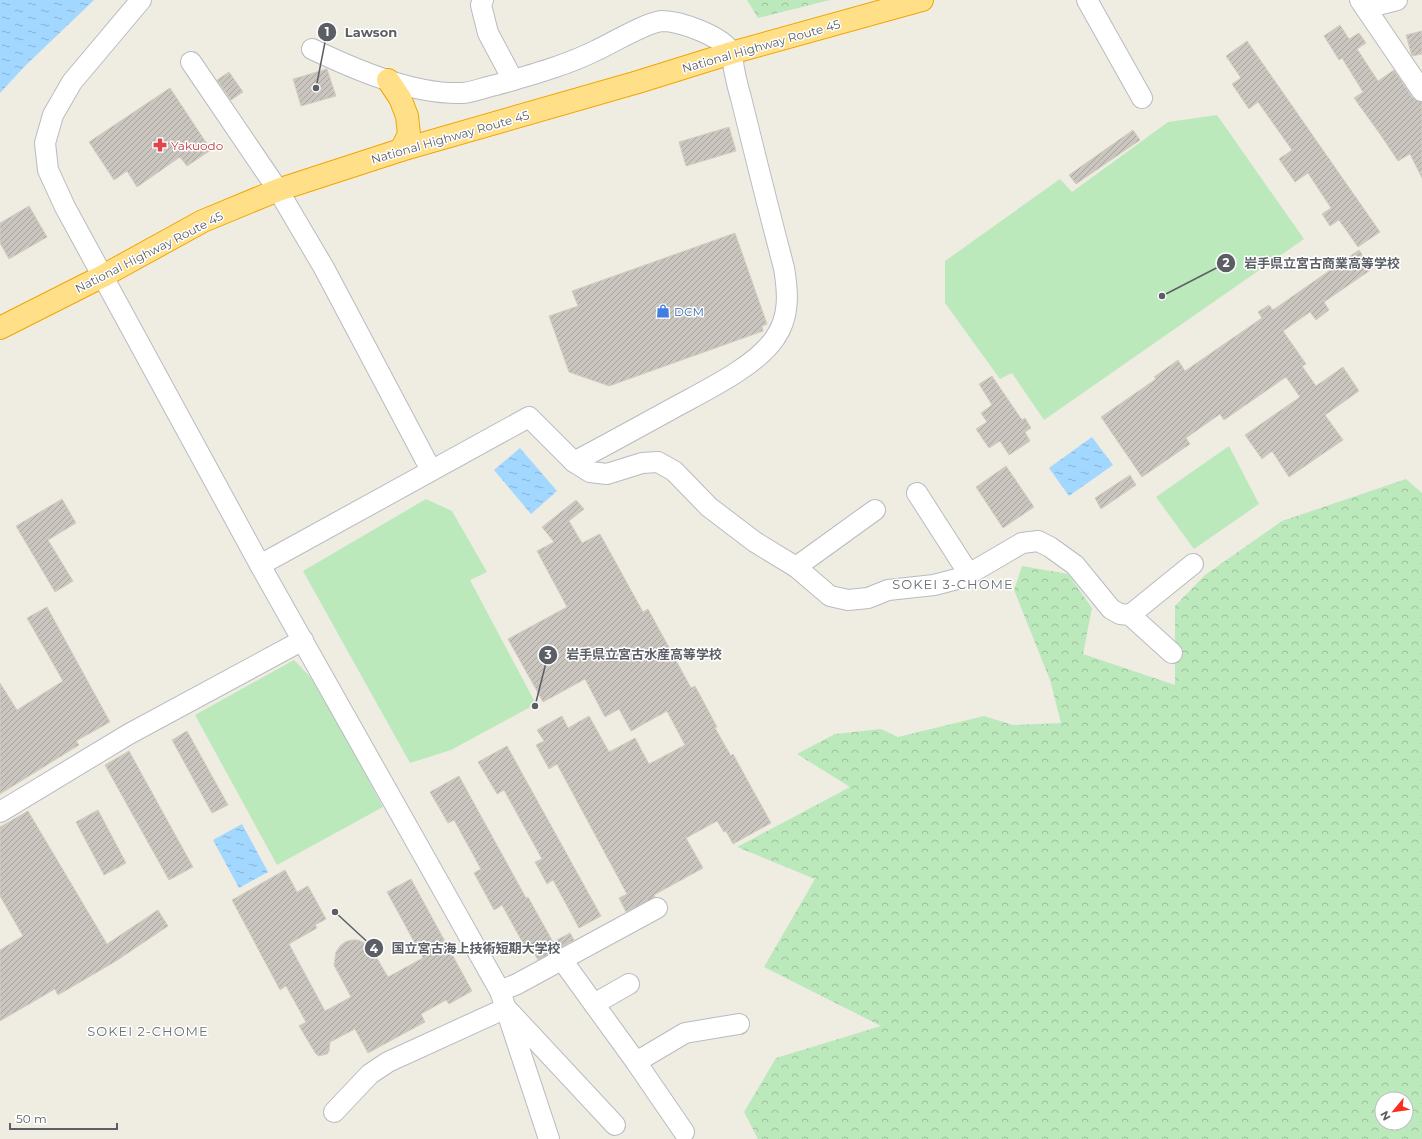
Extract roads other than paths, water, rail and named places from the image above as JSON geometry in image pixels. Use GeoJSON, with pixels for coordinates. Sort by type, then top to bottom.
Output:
{"type":"FeatureCollection","features":[{"type":"Feature","properties":{"kind":"highway","name":"National Highway Route 45"},"geometry":{"type":"LineString","coordinates":[[0,328],[103,276],[203,221],[278,190],[401,150],[638,82],[731,53],[922,0]]}},
{"type":"Feature","properties":{"kind":"highway"},"geometry":{"type":"LineString","coordinates":[[388,80],[400,98],[407,116],[409,134],[401,150]]}},
{"type":"Feature","properties":{"kind":"street"},"geometry":{"type":"LineString","coordinates":[[141,0],[72,82],[53,115],[45,143],[48,170],[65,206],[260,565],[304,640],[503,1000],[549,1139]]}},
{"type":"Feature","properties":{"kind":"street"},"geometry":{"type":"LineString","coordinates":[[483,0],[481,6],[488,33],[513,80]]}},
{"type":"Feature","properties":{"kind":"street"},"geometry":{"type":"LineString","coordinates":[[1087,0],[1142,98]]}},
{"type":"Feature","properties":{"kind":"street"},"geometry":{"type":"LineString","coordinates":[[1363,4],[1397,0]]}},
{"type":"Feature","properties":{"kind":"street"},"geometry":{"type":"LineString","coordinates":[[1363,4],[1413,62],[1422,91]]}},
{"type":"Feature","properties":{"kind":"street"},"geometry":{"type":"LineString","coordinates":[[312,49],[350,67],[388,80],[432,92],[464,93],[550,69],[596,51],[644,27],[661,21],[681,24],[694,28],[711,36],[725,46],[731,53],[737,84],[784,268],[788,290],[786,315],[775,338],[755,359],[721,381],[574,462]]}},
{"type":"Feature","properties":{"kind":"street"},"geometry":{"type":"LineString","coordinates":[[191,62],[278,190],[324,268],[431,470]]}},
{"type":"Feature","properties":{"kind":"street"},"geometry":{"type":"LineString","coordinates":[[260,565],[529,417],[574,462],[590,472],[607,474],[642,463],[658,462],[674,471],[709,507],[755,542],[796,567],[830,596],[848,600],[868,598],[888,590],[934,585],[957,579],[969,574],[1022,543],[1038,541],[1050,547],[1075,565],[1111,609],[1120,614],[1130,615],[1172,653]]}},
{"type":"Feature","properties":{"kind":"street"},"geometry":{"type":"LineString","coordinates":[[917,493],[969,574]]}},
{"type":"Feature","properties":{"kind":"street"},"geometry":{"type":"LineString","coordinates":[[796,567],[875,510]]}},
{"type":"Feature","properties":{"kind":"street"},"geometry":{"type":"LineString","coordinates":[[1130,615],[1193,564]]}},
{"type":"Feature","properties":{"kind":"street"},"geometry":{"type":"LineString","coordinates":[[0,812],[129,734],[304,640]]}},
{"type":"Feature","properties":{"kind":"street"},"geometry":{"type":"LineString","coordinates":[[334,1112],[370,1074],[388,1062],[503,1000],[517,984],[657,908]]}},
{"type":"Feature","properties":{"kind":"street"},"geometry":{"type":"LineString","coordinates":[[562,960],[636,1062],[684,1132]]}},
{"type":"Feature","properties":{"kind":"street"},"geometry":{"type":"LineString","coordinates":[[594,1004],[629,984]]}},
{"type":"Feature","properties":{"kind":"street"},"geometry":{"type":"LineString","coordinates":[[503,1000],[615,1125]]}},
{"type":"Feature","properties":{"kind":"street"},"geometry":{"type":"LineString","coordinates":[[636,1062],[685,1034],[739,1024]]}},
{"type":"Feature","properties":{"kind":"water"},"geometry":{"type":"Polygon","coordinates":[[[0,0],[94,0],[25,66],[0,93],[0,0]]]}},
{"type":"Feature","properties":{"kind":"water"},"geometry":{"type":"Polygon","coordinates":[[[1092,437],[1113,465],[1069,496],[1049,468],[1092,437]]]}},
{"type":"Feature","properties":{"kind":"water"},"geometry":{"type":"Polygon","coordinates":[[[520,448],[557,491],[531,514],[494,470],[520,448]]]}},
{"type":"Feature","properties":{"kind":"water"},"geometry":{"type":"Polygon","coordinates":[[[242,824],[268,872],[239,888],[213,840],[242,824]]]}},
{"type":"Feature","properties":{"kind":"place","name":"Lawson"},"geometry":{"type":"Point","coordinates":[316,88]}},
{"type":"Feature","properties":{"kind":"place","name":"Yakuodo"},"geometry":{"type":"Point","coordinates":[160,145]}},
{"type":"Feature","properties":{"kind":"place","name":"岩手県立宮古商業高等学校"},"geometry":{"type":"Point","coordinates":[1162,296]}},
{"type":"Feature","properties":{"kind":"place","name":"DCM"},"geometry":{"type":"Point","coordinates":[663,311]}},
{"type":"Feature","properties":{"kind":"place","name":"岩手県立宮古水産高等学校"},"geometry":{"type":"Point","coordinates":[535,706]}},
{"type":"Feature","properties":{"kind":"place","name":"国立宮古海上技術短期大学校"},"geometry":{"type":"Point","coordinates":[335,912]}},
{"type":"Feature","properties":{"kind":"district","name":"SOKEI 3-CHOME"},"geometry":{"type":"Point","coordinates":[953,584]}},
{"type":"Feature","properties":{"kind":"district","name":"SOKEI 2-CHOME"},"geometry":{"type":"Point","coordinates":[148,1031]}}]}
